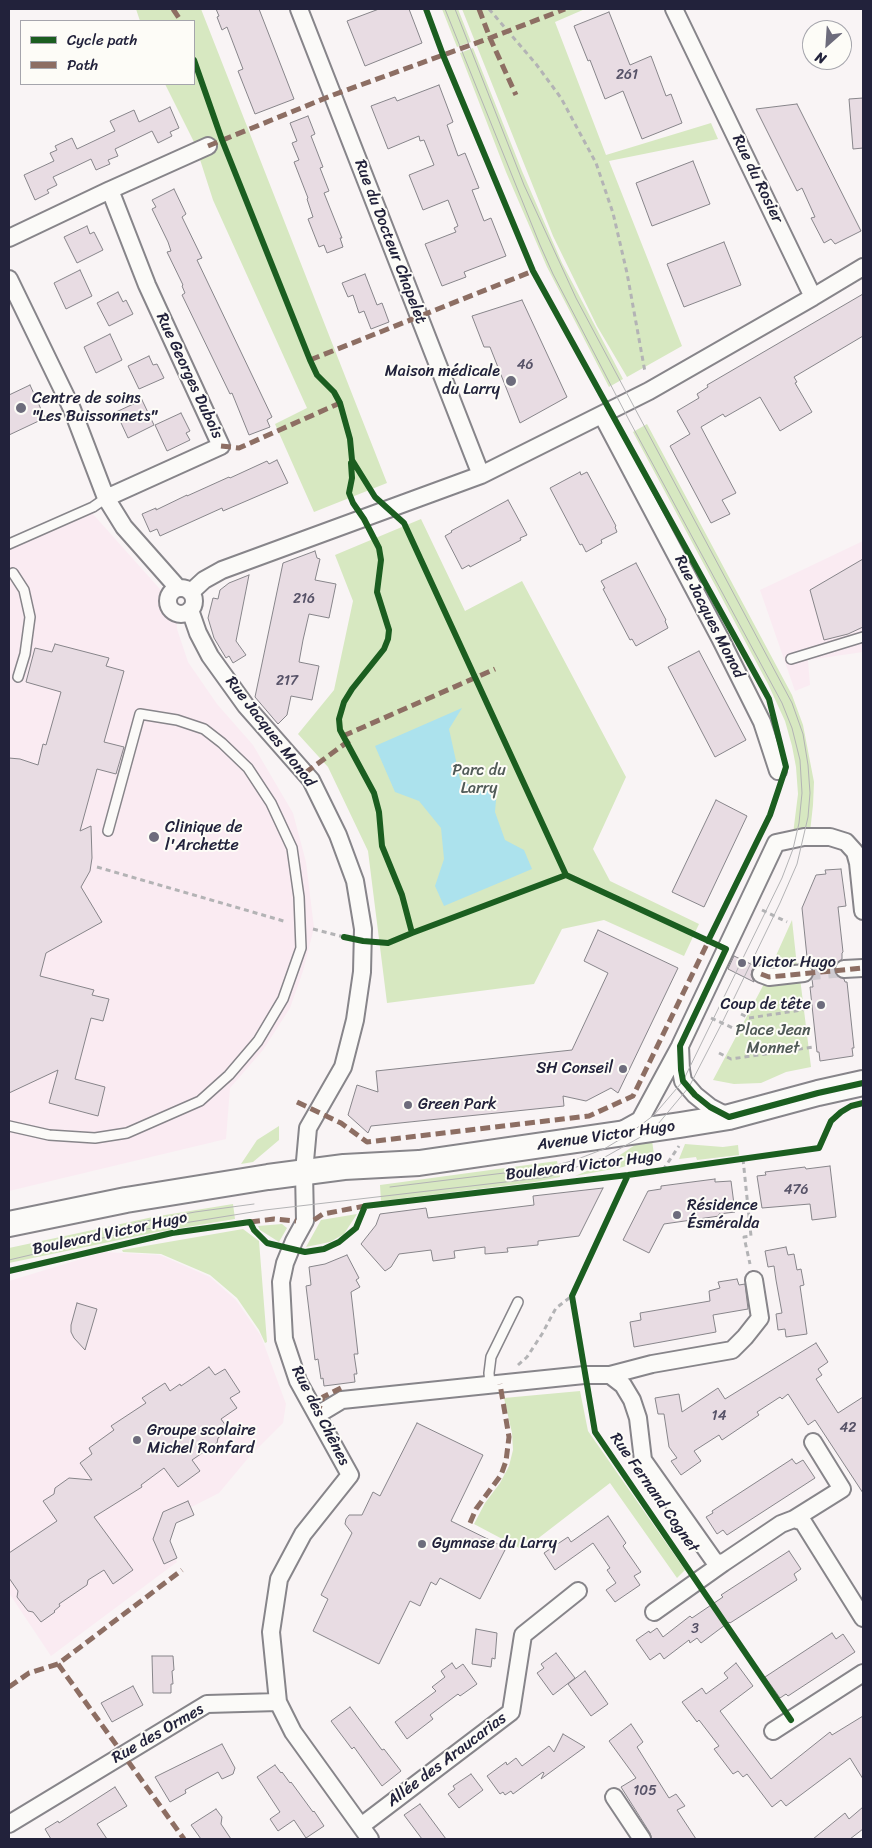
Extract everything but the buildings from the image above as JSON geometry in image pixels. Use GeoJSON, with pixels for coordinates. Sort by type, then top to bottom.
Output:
{"type":"FeatureCollection","features":[{"type":"Feature","properties":{"kind":"main road","name":"Avenue Victor Hugo"},"geometry":{"type":"LineString","coordinates":[[344,1167],[419,1163],[611,1137],[729,1117],[863,1083]]}},
{"type":"Feature","properties":{"kind":"main road","name":"Boulevard Victor Hugo"},"geometry":{"type":"LineString","coordinates":[[9,1224],[126,1200],[344,1167]]}},
{"type":"Feature","properties":{"kind":"street","name":"Rue du Docteur Chapelet"},"geometry":{"type":"LineString","coordinates":[[299,9],[481,476]]}},
{"type":"Feature","properties":{"kind":"street","name":"Rue du Rosier"},"geometry":{"type":"LineString","coordinates":[[674,9],[813,297]]}},
{"type":"Feature","properties":{"kind":"street"},"geometry":{"type":"LineString","coordinates":[[9,238],[208,146]]}},
{"type":"Feature","properties":{"kind":"street","name":"Rue Georges Dubois"},"geometry":{"type":"LineString","coordinates":[[106,498],[221,446],[147,285],[110,190]]}},
{"type":"Feature","properties":{"kind":"street"},"geometry":{"type":"LineString","coordinates":[[9,279],[72,409],[106,498],[124,527],[184,590],[194,602],[190,610],[183,614],[175,612],[169,607],[168,600],[171,592],[184,590],[222,570],[481,476],[649,390],[863,267]]}},
{"type":"Feature","properties":{"kind":"street","name":"Rue Jacques Monod"},"geometry":{"type":"LineString","coordinates":[[602,414],[758,714],[778,771]]}},
{"type":"Feature","properties":{"kind":"street","name":"Rue Jacques Monod"},"geometry":{"type":"LineString","coordinates":[[190,610],[198,634],[210,656],[246,706],[311,780],[338,835],[355,880],[364,929],[362,972],[355,1020],[342,1067],[308,1128],[304,1172]]}},
{"type":"Feature","properties":{"kind":"street"},"geometry":{"type":"LineString","coordinates":[[611,1137],[640,1120],[680,1046],[776,843],[804,837],[830,837],[846,842],[855,852],[858,863],[863,912]]}},
{"type":"Feature","properties":{"kind":"street"},"geometry":{"type":"LineString","coordinates":[[844,969],[863,968]]}},
{"type":"Feature","properties":{"kind":"street"},"geometry":{"type":"LineString","coordinates":[[761,974],[769,977],[804,973]]}},
{"type":"Feature","properties":{"kind":"street"},"geometry":{"type":"LineString","coordinates":[[680,1046],[683,1080],[695,1095],[729,1117]]}},
{"type":"Feature","properties":{"kind":"street","name":"Rue des Chênes"},"geometry":{"type":"LineString","coordinates":[[278,1702],[271,1632],[279,1579],[303,1534],[350,1475],[298,1381],[284,1340],[281,1282],[285,1263],[305,1221],[304,1172]]}},
{"type":"Feature","properties":{"kind":"street"},"geometry":{"type":"LineString","coordinates":[[317,1415],[342,1400],[584,1375],[610,1375],[652,1364],[732,1350],[760,1318],[754,1280]]}},
{"type":"Feature","properties":{"kind":"street","name":"Rue Fernand Cognet"},"geometry":{"type":"LineString","coordinates":[[610,1375],[623,1385],[632,1400],[638,1418],[643,1460],[715,1562],[723,1563]]}},
{"type":"Feature","properties":{"kind":"street"},"geometry":{"type":"LineString","coordinates":[[654,1612],[781,1524],[794,1519],[842,1489],[813,1442]]}},
{"type":"Feature","properties":{"kind":"street"},"geometry":{"type":"LineString","coordinates":[[794,1519],[803,1522],[863,1616]]}},
{"type":"Feature","properties":{"kind":"street","name":"Allée des Araucarias"},"geometry":{"type":"LineString","coordinates":[[366,1832],[511,1712],[522,1635],[578,1591]]}},
{"type":"Feature","properties":{"kind":"street"},"geometry":{"type":"LineString","coordinates":[[773,1731],[863,1673]]}},
{"type":"Feature","properties":{"kind":"street"},"geometry":{"type":"LineString","coordinates":[[278,1702],[294,1732],[366,1832]]}},
{"type":"Feature","properties":{"kind":"street","name":"Rue des Ormes"},"geometry":{"type":"LineString","coordinates":[[9,1824],[207,1704],[278,1702]]}},
{"type":"Feature","properties":{"kind":"street"},"geometry":{"type":"LineString","coordinates":[[614,1797],[642,1839]]}},
{"type":"Feature","properties":{"kind":"lane"},"geometry":{"type":"LineString","coordinates":[[9,544],[93,507],[106,498]]}},
{"type":"Feature","properties":{"kind":"lane"},"geometry":{"type":"LineString","coordinates":[[13,573],[24,590],[30,617],[25,654],[18,677]]}},
{"type":"Feature","properties":{"kind":"lane"},"geometry":{"type":"LineString","coordinates":[[791,659],[863,637]]}},
{"type":"Feature","properties":{"kind":"lane"},"geometry":{"type":"LineString","coordinates":[[9,1126],[49,1135],[95,1138],[127,1133],[200,1101],[229,1075],[258,1041],[283,999],[301,948],[299,897],[292,848],[271,803],[248,768],[204,729],[176,720],[140,714],[108,831]]}},
{"type":"Feature","properties":{"kind":"lane"},"geometry":{"type":"LineString","coordinates":[[490,1385],[491,1357],[518,1302]]}},
{"type":"Feature","properties":{"kind":"path"},"geometry":{"type":"LineString","coordinates":[[489,9],[536,64],[561,98],[596,164],[612,213],[627,273],[645,372]]}},
{"type":"Feature","properties":{"kind":"path"},"geometry":{"type":"LineString","coordinates":[[97,867],[300,926],[344,936]]}},
{"type":"Feature","properties":{"kind":"path"},"geometry":{"type":"LineString","coordinates":[[756,908],[787,922]]}},
{"type":"Feature","properties":{"kind":"path"},"geometry":{"type":"LineString","coordinates":[[740,1014],[749,1018],[808,1009]]}},
{"type":"Feature","properties":{"kind":"path"},"geometry":{"type":"LineString","coordinates":[[708,1017],[732,1028]]}},
{"type":"Feature","properties":{"kind":"path"},"geometry":{"type":"LineString","coordinates":[[719,1053],[731,1058],[813,1047]]}},
{"type":"Feature","properties":{"kind":"path"},"geometry":{"type":"LineString","coordinates":[[663,1170],[681,1143]]}},
{"type":"Feature","properties":{"kind":"path"},"geometry":{"type":"LineString","coordinates":[[734,1161],[754,1158]]}},
{"type":"Feature","properties":{"kind":"path"},"geometry":{"type":"LineString","coordinates":[[743,1160],[751,1236],[744,1237],[754,1280]]}},
{"type":"Feature","properties":{"kind":"path"},"geometry":{"type":"LineString","coordinates":[[512,1370],[527,1357],[556,1308],[572,1296],[576,1287]]}},
{"type":"Feature","properties":{"kind":"path"},"geometry":{"type":"LineString","coordinates":[[572,1296],[573,1305]]}},
{"type":"Feature","properties":{"kind":"shaded area","name":"Clinique de l'Archette"},"geometry":{"type":"Polygon","coordinates":[[[92,513],[176,607],[177,629],[188,662],[217,704],[253,745],[293,813],[306,862],[314,928],[303,971],[290,1008],[263,1050],[230,1088],[226,1139],[9,1191],[9,546],[92,513]]]}},
{"type":"Feature","properties":{"kind":"shaded area"},"geometry":{"type":"Polygon","coordinates":[[[863,541],[863,652],[808,660],[810,685],[795,691],[760,590],[863,541]]]}},
{"type":"Feature","properties":{"kind":"shaded area","name":"Groupe scolaire Michel Ronfard"},"geometry":{"type":"Polygon","coordinates":[[[104,1252],[160,1255],[210,1277],[236,1300],[261,1336],[286,1404],[283,1423],[249,1457],[219,1493],[170,1518],[166,1538],[177,1562],[51,1656],[9,1593],[9,1281],[104,1252]]]}},
{"type":"Feature","properties":{"kind":"green space"},"geometry":{"type":"Polygon","coordinates":[[[136,9],[201,9],[387,483],[314,512],[275,424],[307,408],[213,200],[195,144],[166,85],[195,85],[195,20],[140,20],[136,9]]]}},
{"type":"Feature","properties":{"kind":"green space"},"geometry":{"type":"Polygon","coordinates":[[[442,9],[458,9],[471,42],[457,47],[442,9]]]}},
{"type":"Feature","properties":{"kind":"green space"},"geometry":{"type":"Polygon","coordinates":[[[462,9],[585,9],[555,22],[606,155],[711,123],[718,139],[609,161],[682,346],[627,377],[597,326],[553,236],[462,9]]]}},
{"type":"Feature","properties":{"kind":"green space"},"geometry":{"type":"Polygon","coordinates":[[[473,48],[522,171],[562,263],[623,379],[609,387],[547,267],[506,172],[460,53],[473,48]]]}},
{"type":"Feature","properties":{"kind":"green space"},"geometry":{"type":"Polygon","coordinates":[[[647,424],[792,695],[803,725],[814,782],[810,832],[793,834],[798,794],[796,767],[785,721],[768,684],[633,432],[647,424]]]}},
{"type":"Feature","properties":{"kind":"green space","name":"Parc du Larry"},"geometry":{"type":"Polygon","coordinates":[[[421,519],[465,611],[522,581],[626,777],[593,849],[610,881],[699,924],[684,956],[604,920],[562,929],[534,984],[387,1003],[368,851],[328,767],[298,734],[334,690],[353,601],[335,555],[421,519]]]}},
{"type":"Feature","properties":{"kind":"green space"},"geometry":{"type":"Polygon","coordinates":[[[792,920],[797,966],[770,969],[792,920]]]}},
{"type":"Feature","properties":{"kind":"green space","name":"Place Jean Monnet"},"geometry":{"type":"Polygon","coordinates":[[[800,978],[811,1067],[786,1072],[761,1083],[734,1084],[713,1080],[765,982],[800,978]]]}},
{"type":"Feature","properties":{"kind":"green space"},"geometry":{"type":"Polygon","coordinates":[[[279,1126],[279,1140],[253,1162],[241,1164],[257,1140],[279,1126]]]}},
{"type":"Feature","properties":{"kind":"green space"},"geometry":{"type":"Polygon","coordinates":[[[652,1140],[654,1155],[623,1167],[575,1176],[611,1161],[641,1141],[652,1140]]]}},
{"type":"Feature","properties":{"kind":"green space"},"geometry":{"type":"Polygon","coordinates":[[[685,1144],[723,1147],[738,1145],[739,1155],[697,1160],[696,1157],[679,1159],[685,1144]]]}},
{"type":"Feature","properties":{"kind":"green space"},"geometry":{"type":"Polygon","coordinates":[[[557,1161],[560,1177],[535,1182],[381,1201],[380,1185],[557,1161]]]}},
{"type":"Feature","properties":{"kind":"green space"},"geometry":{"type":"Polygon","coordinates":[[[233,1204],[235,1219],[157,1232],[9,1263],[9,1248],[153,1217],[233,1204]]]}},
{"type":"Feature","properties":{"kind":"green space"},"geometry":{"type":"Polygon","coordinates":[[[357,1214],[344,1234],[330,1242],[306,1247],[321,1220],[357,1214]]]}},
{"type":"Feature","properties":{"kind":"green space"},"geometry":{"type":"Polygon","coordinates":[[[282,1224],[287,1228],[279,1242],[260,1230],[258,1226],[282,1224]]]}},
{"type":"Feature","properties":{"kind":"green space"},"geometry":{"type":"Polygon","coordinates":[[[243,1229],[259,1241],[267,1342],[265,1343],[259,1330],[237,1298],[210,1275],[161,1254],[123,1252],[122,1250],[243,1229]]]}},
{"type":"Feature","properties":{"kind":"green space"},"geometry":{"type":"Polygon","coordinates":[[[580,1391],[588,1431],[685,1570],[677,1578],[610,1483],[523,1550],[474,1524],[509,1466],[513,1450],[512,1433],[504,1398],[580,1391]]]}},
{"type":"Feature","properties":{"kind":"water"},"geometry":{"type":"Polygon","coordinates":[[[462,708],[449,729],[460,779],[478,791],[497,788],[495,812],[505,840],[524,850],[532,869],[444,906],[435,886],[444,859],[441,828],[419,801],[395,792],[375,746],[462,708]]]}},
{"type":"Feature","properties":{"kind":"tunnel"},"geometry":{"type":"LineString","coordinates":[[804,973],[844,969]]}},
{"type":"Feature","properties":{"kind":"tram line"},"geometry":{"type":"LineString","coordinates":[[390,1187],[545,1168],[575,1160],[604,1149],[629,1134],[654,1115],[683,1081],[782,878],[793,849],[799,823],[802,793],[800,760],[792,728],[782,703],[630,422],[553,274],[445,9]]}},
{"type":"Feature","properties":{"kind":"tram line"},"geometry":{"type":"LineString","coordinates":[[9,1260],[128,1232],[265,1210],[548,1177],[605,1157],[653,1130],[689,1087],[722,1023],[797,864],[808,817],[810,793],[803,734],[792,703],[576,298],[524,185],[455,9]]}},
{"type":"Feature","properties":{"kind":"tram line"},"geometry":{"type":"LineString","coordinates":[[135,1223],[254,1204]]}},
{"type":"Feature","properties":{"kind":"marked path"},"geometry":{"type":"LineString","coordinates":[[173,9],[180,20]]}},
{"type":"Feature","properties":{"kind":"marked path"},"geometry":{"type":"LineString","coordinates":[[479,9],[516,95]]}},
{"type":"Feature","properties":{"kind":"marked path"},"geometry":{"type":"LineString","coordinates":[[208,146],[333,95],[565,9]]}},
{"type":"Feature","properties":{"kind":"marked path"},"geometry":{"type":"LineString","coordinates":[[310,360],[533,271]]}},
{"type":"Feature","properties":{"kind":"marked path"},"geometry":{"type":"LineString","coordinates":[[221,446],[239,448],[340,403]]}},
{"type":"Feature","properties":{"kind":"marked path"},"geometry":{"type":"LineString","coordinates":[[343,736],[495,669]]}},
{"type":"Feature","properties":{"kind":"marked path"},"geometry":{"type":"LineString","coordinates":[[305,773],[350,740]]}},
{"type":"Feature","properties":{"kind":"marked path"},"geometry":{"type":"LineString","coordinates":[[297,1102],[341,1123],[367,1142],[589,1116],[633,1096],[710,938]]}},
{"type":"Feature","properties":{"kind":"marked path"},"geometry":{"type":"LineString","coordinates":[[761,974],[769,977],[863,968]]}},
{"type":"Feature","properties":{"kind":"marked path"},"geometry":{"type":"LineString","coordinates":[[314,1220],[323,1214],[365,1206]]}},
{"type":"Feature","properties":{"kind":"marked path"},"geometry":{"type":"LineString","coordinates":[[250,1222],[274,1219],[296,1221]]}},
{"type":"Feature","properties":{"kind":"marked path"},"geometry":{"type":"LineString","coordinates":[[470,1523],[476,1509],[501,1475],[506,1461],[509,1437],[500,1384]]}},
{"type":"Feature","properties":{"kind":"marked path"},"geometry":{"type":"LineString","coordinates":[[317,1415],[323,1397],[341,1388]]}},
{"type":"Feature","properties":{"kind":"marked path"},"geometry":{"type":"LineString","coordinates":[[9,1687],[29,1673],[58,1664],[182,1570]]}},
{"type":"Feature","properties":{"kind":"marked path"},"geometry":{"type":"LineString","coordinates":[[58,1664],[184,1839]]}},
{"type":"Feature","properties":{"kind":"cycle path"},"geometry":{"type":"LineString","coordinates":[[426,9],[443,55],[533,271],[769,699],[786,767],[770,815],[708,941]]}},
{"type":"Feature","properties":{"kind":"cycle path"},"geometry":{"type":"LineString","coordinates":[[195,63],[222,140],[310,360],[317,375],[334,392],[340,403],[350,439],[352,460],[375,497],[404,523],[566,875],[726,949],[680,1046],[683,1081],[695,1095],[710,1107],[729,1117],[863,1083]]}},
{"type":"Feature","properties":{"kind":"cycle path"},"geometry":{"type":"LineString","coordinates":[[351,463],[352,478],[349,493],[379,548],[381,560],[377,592],[389,630],[384,649],[344,702],[339,719],[340,730],[374,793],[379,812],[382,846],[402,895],[412,933],[566,875]]}},
{"type":"Feature","properties":{"kind":"cycle path"},"geometry":{"type":"LineString","coordinates":[[344,937],[388,943],[412,933]]}},
{"type":"Feature","properties":{"kind":"cycle path"},"geometry":{"type":"LineString","coordinates":[[9,1271],[172,1233],[250,1222],[254,1230],[267,1243],[305,1252],[324,1249],[339,1242],[356,1228],[365,1206],[628,1175],[819,1148],[831,1121],[851,1106],[863,1103]]}},
{"type":"Feature","properties":{"kind":"cycle path"},"geometry":{"type":"LineString","coordinates":[[628,1175],[572,1296],[595,1432],[791,1720]]}},
{"type":"Feature","properties":{"kind":"place","name":"Maison médicale du Larry"},"geometry":{"type":"Point","coordinates":[511,381]}},
{"type":"Feature","properties":{"kind":"place","name":"Centre de soins \"Les Buissonnets\""},"geometry":{"type":"Point","coordinates":[21,408]}},
{"type":"Feature","properties":{"kind":"place","name":"Clinique de l'Archette"},"geometry":{"type":"Point","coordinates":[154,837]}},
{"type":"Feature","properties":{"kind":"place","name":"Victor Hugo"},"geometry":{"type":"Point","coordinates":[742,963]}},
{"type":"Feature","properties":{"kind":"place","name":"Coup de tête"},"geometry":{"type":"Point","coordinates":[821,1005]}},
{"type":"Feature","properties":{"kind":"place","name":"SH Conseil"},"geometry":{"type":"Point","coordinates":[623,1069]}},
{"type":"Feature","properties":{"kind":"place","name":"Green Park"},"geometry":{"type":"Point","coordinates":[408,1105]}},
{"type":"Feature","properties":{"kind":"place","name":"Résidence Ésméralda"},"geometry":{"type":"Point","coordinates":[677,1215]}},
{"type":"Feature","properties":{"kind":"place","name":"Groupe scolaire Michel Ronfard"},"geometry":{"type":"Point","coordinates":[137,1440]}},
{"type":"Feature","properties":{"kind":"place","name":"Gymnase du Larry"},"geometry":{"type":"Point","coordinates":[422,1544]}}]}
